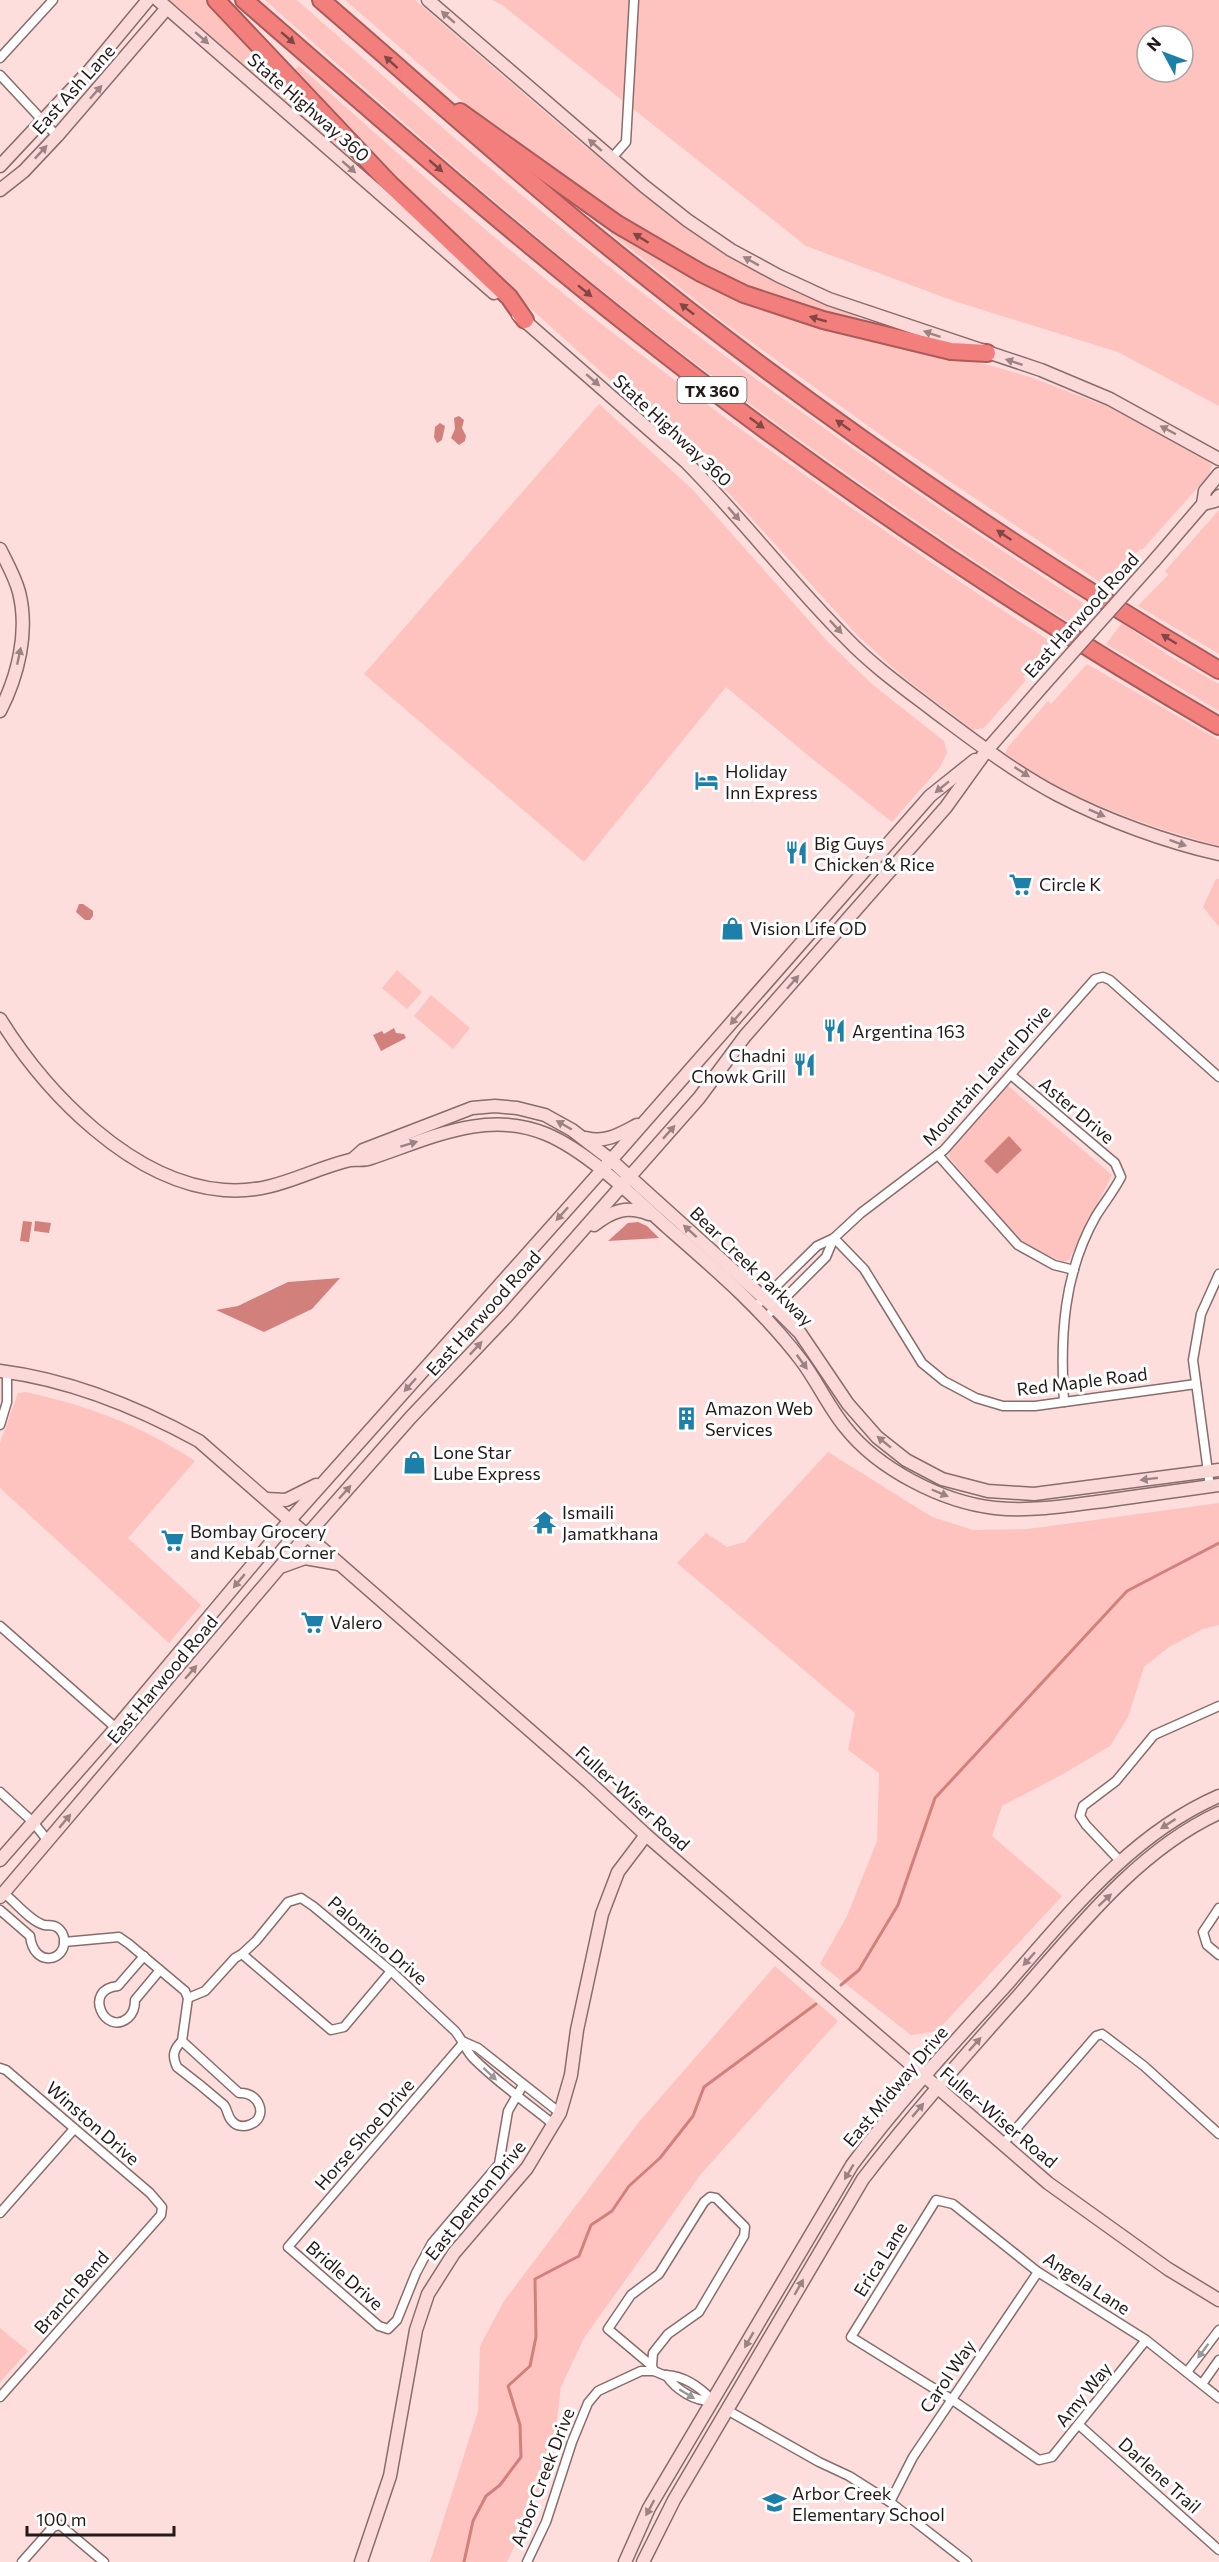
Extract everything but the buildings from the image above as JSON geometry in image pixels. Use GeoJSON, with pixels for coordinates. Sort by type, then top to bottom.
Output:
{"type":"FeatureCollection","features":[{"type":"Feature","properties":{"kind":"highway"},"geometry":{"type":"LineString","coordinates":[[216,0],[390,184],[509,297],[525,320]]}},
{"type":"Feature","properties":{"kind":"highway","name":"TX 360"},"geometry":{"type":"LineString","coordinates":[[244,0],[500,222],[633,330],[749,417],[929,544],[1100,655],[1219,726]]}},
{"type":"Feature","properties":{"kind":"highway","name":"TX 360"},"geometry":{"type":"LineString","coordinates":[[321,0],[434,100],[601,241],[832,417],[1013,541],[1219,670]]}},
{"type":"Feature","properties":{"kind":"highway"},"geometry":{"type":"LineString","coordinates":[[434,100],[466,114],[568,191],[617,224],[701,273],[744,294],[823,321],[951,351],[987,353]]}},
{"type":"Feature","properties":{"kind":"main road","name":"East Ash Lane"},"geometry":{"type":"LineString","coordinates":[[0,166],[88,71],[148,0]]}},
{"type":"Feature","properties":{"kind":"main road"},"geometry":{"type":"LineString","coordinates":[[428,0],[611,159],[687,220],[731,250],[829,299],[1041,370],[1110,399],[1219,459]]}},
{"type":"Feature","properties":{"kind":"main road","name":"East Ash Lane"},"geometry":{"type":"LineString","coordinates":[[0,190],[24,171],[57,135],[163,4]]}},
{"type":"Feature","properties":{"kind":"main road","name":"State Highway 360"},"geometry":{"type":"LineString","coordinates":[[163,4],[525,320],[701,478],[857,649],[910,692],[987,750],[1057,795],[1111,819],[1193,848],[1219,854]]}},
{"type":"Feature","properties":{"kind":"main road","name":"East Harwood Road"},"geometry":{"type":"LineString","coordinates":[[2,1895],[307,1535],[699,1098],[745,1036],[946,807],[987,750],[1203,504],[1205,491],[1219,474]]}},
{"type":"Feature","properties":{"kind":"main road","name":"East Harwood Road"},"geometry":{"type":"LineString","coordinates":[[1203,504],[1215,501],[1219,496]]}},
{"type":"Feature","properties":{"kind":"main road"},"geometry":{"type":"LineString","coordinates":[[0,549],[19,592],[23,624],[20,653],[9,693],[0,711]]}},
{"type":"Feature","properties":{"kind":"main road","name":"East Harwood Road"},"geometry":{"type":"LineString","coordinates":[[0,1860],[116,1728],[290,1520],[611,1160],[930,796],[987,750]]}},
{"type":"Feature","properties":{"kind":"main road"},"geometry":{"type":"LineString","coordinates":[[802,943],[817,955]]}},
{"type":"Feature","properties":{"kind":"main road","name":"Bear Creek Parkway"},"geometry":{"type":"LineString","coordinates":[[0,1019],[36,1070],[99,1133],[137,1161],[181,1183],[223,1190],[252,1190],[282,1185],[353,1159],[363,1150],[472,1108],[495,1106],[530,1111],[558,1121],[584,1137],[630,1176],[775,1308],[800,1334],[848,1404],[877,1437],[906,1460],[942,1479],[988,1491],[1034,1494],[1213,1470]]}},
{"type":"Feature","properties":{"kind":"main road"},"geometry":{"type":"LineString","coordinates":[[584,1137],[595,1141],[609,1139],[646,1120]]}},
{"type":"Feature","properties":{"kind":"main road","name":"Bear Creek Parkway"},"geometry":{"type":"LineString","coordinates":[[353,1159],[366,1160],[399,1147],[473,1126],[513,1124],[548,1135],[621,1187],[728,1280],[802,1360],[847,1430],[882,1462],[915,1482],[948,1497],[994,1508],[1024,1509],[1065,1506],[1214,1486]]}},
{"type":"Feature","properties":{"kind":"main road"},"geometry":{"type":"LineString","coordinates":[[564,1251],[595,1223],[612,1212],[636,1209],[656,1216]]}},
{"type":"Feature","properties":{"kind":"main road","name":"Fuller-Wiser Road"},"geometry":{"type":"LineString","coordinates":[[3,1371],[86,1390],[167,1423],[199,1441],[1002,2145],[1048,2183],[1168,2269],[1219,2300]]}},
{"type":"Feature","properties":{"kind":"main road"},"geometry":{"type":"LineString","coordinates":[[395,1401],[411,1418]]}},
{"type":"Feature","properties":{"kind":"main road"},"geometry":{"type":"LineString","coordinates":[[266,1499],[286,1500],[296,1497],[325,1480]]}},
{"type":"Feature","properties":{"kind":"main road"},"geometry":{"type":"LineString","coordinates":[[279,1568],[305,1558],[342,1565]]}},
{"type":"Feature","properties":{"kind":"main road","name":"East Midway Drive"},"geometry":{"type":"LineString","coordinates":[[625,2562],[650,2508],[852,2165],[886,2119],[1100,1880],[1148,1837],[1197,1805],[1219,1796]]}},
{"type":"Feature","properties":{"kind":"main road","name":"East Midway Drive"},"geometry":{"type":"LineString","coordinates":[[643,2562],[674,2500],[863,2179],[936,2088],[1092,1912],[1158,1851],[1203,1820],[1219,1813]]}},
{"type":"Feature","properties":{"kind":"main road","name":"East Denton Drive"},"geometry":{"type":"LineString","coordinates":[[362,2562],[390,2476],[416,2330],[428,2294],[454,2253],[527,2168],[560,2113],[571,2075],[602,1914],[618,1872],[646,1835]]}},
{"type":"Feature","properties":{"kind":"main road"},"geometry":{"type":"LineString","coordinates":[[713,2401],[727,2410]]}},
{"type":"Feature","properties":{"kind":"street"},"geometry":{"type":"LineString","coordinates":[[0,58],[53,0]]}},
{"type":"Feature","properties":{"kind":"street"},"geometry":{"type":"LineString","coordinates":[[611,159],[626,142],[634,0]]}},
{"type":"Feature","properties":{"kind":"street"},"geometry":{"type":"LineString","coordinates":[[0,75],[57,135]]}},
{"type":"Feature","properties":{"kind":"street","name":"Mountain Laurel Drive"},"geometry":{"type":"LineString","coordinates":[[754,1308],[817,1246],[834,1238],[861,1213],[938,1155],[1095,979],[1103,977],[1110,980],[1219,1077]]}},
{"type":"Feature","properties":{"kind":"street","name":"Aster Drive"},"geometry":{"type":"LineString","coordinates":[[1011,1075],[1115,1163],[1120,1172],[1121,1177],[1096,1217],[1074,1270]]}},
{"type":"Feature","properties":{"kind":"street"},"geometry":{"type":"LineString","coordinates":[[938,1155],[1018,1245],[1054,1265],[1074,1270],[1067,1291],[1063,1321],[1061,1353],[1064,1402]]}},
{"type":"Feature","properties":{"kind":"street","name":"Mountain Laurel Drive"},"geometry":{"type":"LineString","coordinates":[[764,1318],[826,1257],[834,1238]]}},
{"type":"Feature","properties":{"kind":"street","name":"Red Maple Road"},"geometry":{"type":"LineString","coordinates":[[834,1238],[864,1269],[922,1362],[944,1381],[976,1398],[1003,1406],[1035,1406],[1196,1384]]}},
{"type":"Feature","properties":{"kind":"street"},"geometry":{"type":"LineString","coordinates":[[1214,1486],[1213,1470],[1206,1455],[1193,1360],[1201,1314],[1219,1274]]}},
{"type":"Feature","properties":{"kind":"street"},"geometry":{"type":"LineString","coordinates":[[0,1425],[7,1401],[3,1371]]}},
{"type":"Feature","properties":{"kind":"street"},"geometry":{"type":"LineString","coordinates":[[0,1626],[116,1728]]}},
{"type":"Feature","properties":{"kind":"street"},"geometry":{"type":"LineString","coordinates":[[1121,1862],[1086,1826],[1080,1816],[1083,1806],[1116,1781],[1154,1735],[1219,1706]]}},
{"type":"Feature","properties":{"kind":"street"},"geometry":{"type":"LineString","coordinates":[[0,1792],[33,1822],[48,1841]]}},
{"type":"Feature","properties":{"kind":"street"},"geometry":{"type":"LineString","coordinates":[[0,1910],[30,1936],[33,1951],[42,1958],[53,1958],[58,1955],[64,1941],[60,1929],[44,1924],[2,1895]]}},
{"type":"Feature","properties":{"kind":"street","name":"Palomino Drive"},"geometry":{"type":"LineString","coordinates":[[188,1998],[205,1991],[235,1958],[242,1954],[288,1902],[301,1898],[390,1971],[464,2042],[478,2048],[560,2113]]}},
{"type":"Feature","properties":{"kind":"street"},"geometry":{"type":"LineString","coordinates":[[1219,1908],[1203,1932],[1207,1945],[1219,1955]]}},
{"type":"Feature","properties":{"kind":"street"},"geometry":{"type":"LineString","coordinates":[[64,1941],[119,1937],[185,1991],[188,1998],[182,2041],[175,2048],[173,2057],[177,2067],[227,2108],[227,2114],[233,2123],[244,2126],[254,2122],[260,2113],[255,2097],[239,2093],[182,2041]]}},
{"type":"Feature","properties":{"kind":"street"},"geometry":{"type":"LineString","coordinates":[[242,1954],[331,2030],[344,2026],[390,1971]]}},
{"type":"Feature","properties":{"kind":"street"},"geometry":{"type":"LineString","coordinates":[[144,1956],[118,1986],[112,1986],[100,1998],[100,2010],[108,2019],[119,2022],[130,2016],[135,2000],[160,1970]]}},
{"type":"Feature","properties":{"kind":"street"},"geometry":{"type":"LineString","coordinates":[[1002,2145],[1096,2036],[1102,2034],[1144,2066],[1219,2134]]}},
{"type":"Feature","properties":{"kind":"street","name":"Palomino Drive"},"geometry":{"type":"LineString","coordinates":[[464,2042],[470,2055],[514,2096],[554,2124]]}},
{"type":"Feature","properties":{"kind":"street","name":"Horse Shoe Drive"},"geometry":{"type":"LineString","coordinates":[[288,2247],[464,2042]]}},
{"type":"Feature","properties":{"kind":"street","name":"Winston Drive"},"geometry":{"type":"LineString","coordinates":[[0,2068],[6,2070],[150,2193],[162,2207]]}},
{"type":"Feature","properties":{"kind":"street"},"geometry":{"type":"LineString","coordinates":[[514,2096],[523,2085]]}},
{"type":"Feature","properties":{"kind":"street","name":"Bridle Drive"},"geometry":{"type":"LineString","coordinates":[[288,2247],[379,2326],[388,2329],[397,2320],[432,2243],[499,2164],[504,2127],[514,2096]]}},
{"type":"Feature","properties":{"kind":"street"},"geometry":{"type":"LineString","coordinates":[[0,2213],[74,2129]]}},
{"type":"Feature","properties":{"kind":"street"},"geometry":{"type":"LineString","coordinates":[[653,2368],[653,2353],[668,2334],[699,2312],[744,2236],[745,2227],[716,2198],[710,2197],[704,2202],[659,2274],[632,2295],[608,2329],[653,2368],[666,2376],[677,2375],[706,2393],[713,2401]]}},
{"type":"Feature","properties":{"kind":"street","name":"Angela Lane"},"geometry":{"type":"LineString","coordinates":[[936,2199],[953,2204],[1038,2272],[1146,2340],[1219,2398]]}},
{"type":"Feature","properties":{"kind":"street","name":"Erica Lane"},"geometry":{"type":"LineString","coordinates":[[936,2199],[851,2337],[951,2399]]}},
{"type":"Feature","properties":{"kind":"street","name":"Branch Bend"},"geometry":{"type":"LineString","coordinates":[[0,2397],[161,2215],[162,2207]]}},
{"type":"Feature","properties":{"kind":"street","name":"Carol Way"},"geometry":{"type":"LineString","coordinates":[[890,2502],[913,2457],[1038,2272]]}},
{"type":"Feature","properties":{"kind":"street"},"geometry":{"type":"LineString","coordinates":[[1187,2372],[1219,2330]]}},
{"type":"Feature","properties":{"kind":"street","name":"Amy Way"},"geometry":{"type":"LineString","coordinates":[[951,2399],[1039,2460],[1052,2457],[1146,2340]]}},
{"type":"Feature","properties":{"kind":"street"},"geometry":{"type":"LineString","coordinates":[[1202,2384],[1219,2360]]}},
{"type":"Feature","properties":{"kind":"street","name":"Arbor Creek Drive"},"geometry":{"type":"LineString","coordinates":[[527,2562],[546,2522],[572,2442],[588,2403],[598,2391],[641,2371],[653,2368]]}},
{"type":"Feature","properties":{"kind":"street"},"geometry":{"type":"LineString","coordinates":[[727,2410],[819,2462],[849,2476],[890,2502],[967,2562]]}},
{"type":"Feature","properties":{"kind":"street","name":"Darlene Trail"},"geometry":{"type":"LineString","coordinates":[[1079,2425],[1219,2550]]}},
{"type":"Feature","properties":{"kind":"street"},"geometry":{"type":"LineString","coordinates":[[22,2562],[53,2527],[60,2525],[104,2562]]}},
{"type":"Feature","properties":{"kind":"shaded area"},"geometry":{"type":"Polygon","coordinates":[[[168,0],[207,0],[373,174],[369,177],[168,0]]]}},
{"type":"Feature","properties":{"kind":"shaded area"},"geometry":{"type":"Polygon","coordinates":[[[265,0],[297,0],[498,175],[652,301],[847,444],[943,511],[1089,607],[1074,625],[902,511],[733,391],[624,308],[487,195],[265,0]]]}},
{"type":"Feature","properties":{"kind":"shaded area"},"geometry":{"type":"Polygon","coordinates":[[[345,0],[415,0],[581,143],[700,237],[738,262],[789,289],[858,317],[857,319],[825,312],[823,315],[737,285],[635,229],[499,133],[345,0]]]}},
{"type":"Feature","properties":{"kind":"shaded area"},"geometry":{"type":"Polygon","coordinates":[[[492,0],[1219,0],[1219,406],[1118,352],[954,301],[806,246],[502,5],[492,0]]]}},
{"type":"Feature","properties":{"kind":"shaded area"},"geometry":{"type":"Polygon","coordinates":[[[299,66],[478,223],[636,351],[843,502],[1054,644],[1023,677],[1026,680],[984,728],[973,730],[903,677],[857,635],[695,456],[434,222],[293,71],[299,66]]]}},
{"type":"Feature","properties":{"kind":"shaded area"},"geometry":{"type":"Polygon","coordinates":[[[614,228],[710,284],[1030,377],[1114,409],[1205,459],[1212,465],[1209,475],[1142,550],[1140,549],[1106,586],[885,438],[722,321],[610,233],[614,228]]]}},
{"type":"Feature","properties":{"kind":"shaded area"},"geometry":{"type":"Polygon","coordinates":[[[599,404],[692,489],[828,642],[873,685],[944,741],[947,753],[940,767],[892,822],[726,687],[584,862],[364,674],[599,404]]]}},
{"type":"Feature","properties":{"kind":"shaded area"},"geometry":{"type":"Polygon","coordinates":[[[459,416],[464,420],[462,428],[466,436],[465,441],[459,445],[451,438],[455,429],[454,418],[459,416]]]}},
{"type":"Feature","properties":{"kind":"shaded area"},"geometry":{"type":"Polygon","coordinates":[[[440,423],[445,426],[442,440],[437,443],[434,437],[435,427],[440,423]]]}},
{"type":"Feature","properties":{"kind":"shaded area"},"geometry":{"type":"Polygon","coordinates":[[[1219,510],[1219,654],[1138,606],[1168,575],[1165,571],[1219,510]]]}},
{"type":"Feature","properties":{"kind":"shaded area"},"geometry":{"type":"Polygon","coordinates":[[[1122,623],[1168,655],[1219,684],[1219,711],[1106,644],[1122,623]]]}},
{"type":"Feature","properties":{"kind":"shaded area"},"geometry":{"type":"Polygon","coordinates":[[[1087,664],[1219,740],[1219,846],[1163,830],[1109,810],[1055,785],[1005,756],[1007,748],[1048,701],[1051,704],[1087,664]]]}},
{"type":"Feature","properties":{"kind":"shaded area"},"geometry":{"type":"Polygon","coordinates":[[[1216,879],[1219,879],[1219,927],[1203,907],[1216,879]]]}},
{"type":"Feature","properties":{"kind":"shaded area"},"geometry":{"type":"Polygon","coordinates":[[[79,904],[93,911],[90,920],[85,920],[76,912],[79,904]]]}},
{"type":"Feature","properties":{"kind":"shaded area"},"geometry":{"type":"Polygon","coordinates":[[[397,970],[422,992],[407,1009],[382,988],[397,970]]]}},
{"type":"Feature","properties":{"kind":"shaded area"},"geometry":{"type":"Polygon","coordinates":[[[431,995],[470,1028],[453,1049],[414,1016],[431,995]]]}},
{"type":"Feature","properties":{"kind":"shaded area"},"geometry":{"type":"Polygon","coordinates":[[[394,1028],[396,1033],[404,1034],[406,1038],[381,1051],[373,1035],[382,1031],[384,1034],[394,1028]]]}},
{"type":"Feature","properties":{"kind":"shaded area"},"geometry":{"type":"Polygon","coordinates":[[[1007,1085],[1112,1175],[1069,1260],[1063,1262],[1020,1243],[949,1157],[950,1149],[1007,1085]]]}},
{"type":"Feature","properties":{"kind":"shaded area"},"geometry":{"type":"Polygon","coordinates":[[[1009,1136],[1022,1150],[997,1174],[984,1161],[1009,1136]]]}},
{"type":"Feature","properties":{"kind":"shaded area"},"geometry":{"type":"Polygon","coordinates":[[[23,1221],[32,1222],[29,1242],[20,1241],[23,1221]]]}},
{"type":"Feature","properties":{"kind":"shaded area"},"geometry":{"type":"Polygon","coordinates":[[[35,1221],[51,1223],[49,1233],[34,1231],[35,1221]]]}},
{"type":"Feature","properties":{"kind":"shaded area"},"geometry":{"type":"Polygon","coordinates":[[[638,1222],[647,1226],[659,1238],[608,1241],[628,1223],[638,1222]]]}},
{"type":"Feature","properties":{"kind":"shaded area"},"geometry":{"type":"Polygon","coordinates":[[[340,1278],[312,1309],[264,1332],[216,1310],[238,1306],[288,1282],[340,1278]]]}},
{"type":"Feature","properties":{"kind":"shaded area"},"geometry":{"type":"Polygon","coordinates":[[[25,1392],[70,1403],[113,1418],[155,1437],[195,1461],[128,1538],[201,1605],[169,1643],[0,1488],[0,1443],[18,1393],[25,1392]]]}},
{"type":"Feature","properties":{"kind":"shaded area"},"geometry":{"type":"Polygon","coordinates":[[[828,1452],[932,1517],[973,1530],[1028,1529],[1219,1503],[1219,1625],[1203,1629],[1169,1647],[1144,1667],[1128,1717],[1110,1746],[1002,1806],[992,1836],[1062,1896],[937,2031],[911,2035],[820,1964],[847,1916],[877,1841],[879,1773],[848,1750],[855,1713],[677,1563],[706,1533],[727,1547],[745,1542],[828,1452]]]}},
{"type":"Feature","properties":{"kind":"shaded area"},"geometry":{"type":"Polygon","coordinates":[[[775,1966],[838,2021],[701,2174],[584,2338],[561,2387],[551,2468],[507,2562],[430,2562],[478,2411],[480,2346],[504,2301],[639,2122],[775,1966]]]}},
{"type":"Feature","properties":{"kind":"shaded area"},"geometry":{"type":"Polygon","coordinates":[[[0,2328],[28,2351],[0,2382],[0,2328]]]}},
{"type":"Feature","properties":{"kind":"waterway"},"geometry":{"type":"LineString","coordinates":[[841,1985],[859,1970],[898,1905],[935,1798],[1127,1591],[1219,1543]]}},
{"type":"Feature","properties":{"kind":"waterway"},"geometry":{"type":"LineString","coordinates":[[464,2562],[473,2521],[486,2496],[500,2485],[521,2457],[520,2425],[508,2386],[530,2366],[536,2337],[535,2279],[579,2256],[591,2225],[612,2211],[629,2186],[660,2158],[693,2116],[704,2087],[816,2004]]}},
{"type":"Feature","properties":{"kind":"place","name":"Holiday Inn Express"},"geometry":{"type":"Point","coordinates":[707,781]}},
{"type":"Feature","properties":{"kind":"place","name":"Big Guys Chicken & Rice"},"geometry":{"type":"Point","coordinates":[796,853]}},
{"type":"Feature","properties":{"kind":"place","name":"Circle K"},"geometry":{"type":"Point","coordinates":[1021,884]}},
{"type":"Feature","properties":{"kind":"place","name":"Vision Life OD"},"geometry":{"type":"Point","coordinates":[732,928]}},
{"type":"Feature","properties":{"kind":"place","name":"Argentina 163"},"geometry":{"type":"Point","coordinates":[834,1031]}},
{"type":"Feature","properties":{"kind":"place","name":"Chadni Chowk Grill"},"geometry":{"type":"Point","coordinates":[804,1065]}},
{"type":"Feature","properties":{"kind":"place","name":"Amazon Web Services"},"geometry":{"type":"Point","coordinates":[687,1418]}},
{"type":"Feature","properties":{"kind":"place","name":"Lone Star Lube Express"},"geometry":{"type":"Point","coordinates":[415,1462]}},
{"type":"Feature","properties":{"kind":"place","name":"Ismaili Jamatkhana"},"geometry":{"type":"Point","coordinates":[544,1522]}},
{"type":"Feature","properties":{"kind":"place","name":"Bombay Grocery and Kebab Corner"},"geometry":{"type":"Point","coordinates":[172,1541]}},
{"type":"Feature","properties":{"kind":"place","name":"Valero"},"geometry":{"type":"Point","coordinates":[312,1622]}},
{"type":"Feature","properties":{"kind":"place","name":"Arbor Creek Elementary School"},"geometry":{"type":"Point","coordinates":[774,2503]}}]}
